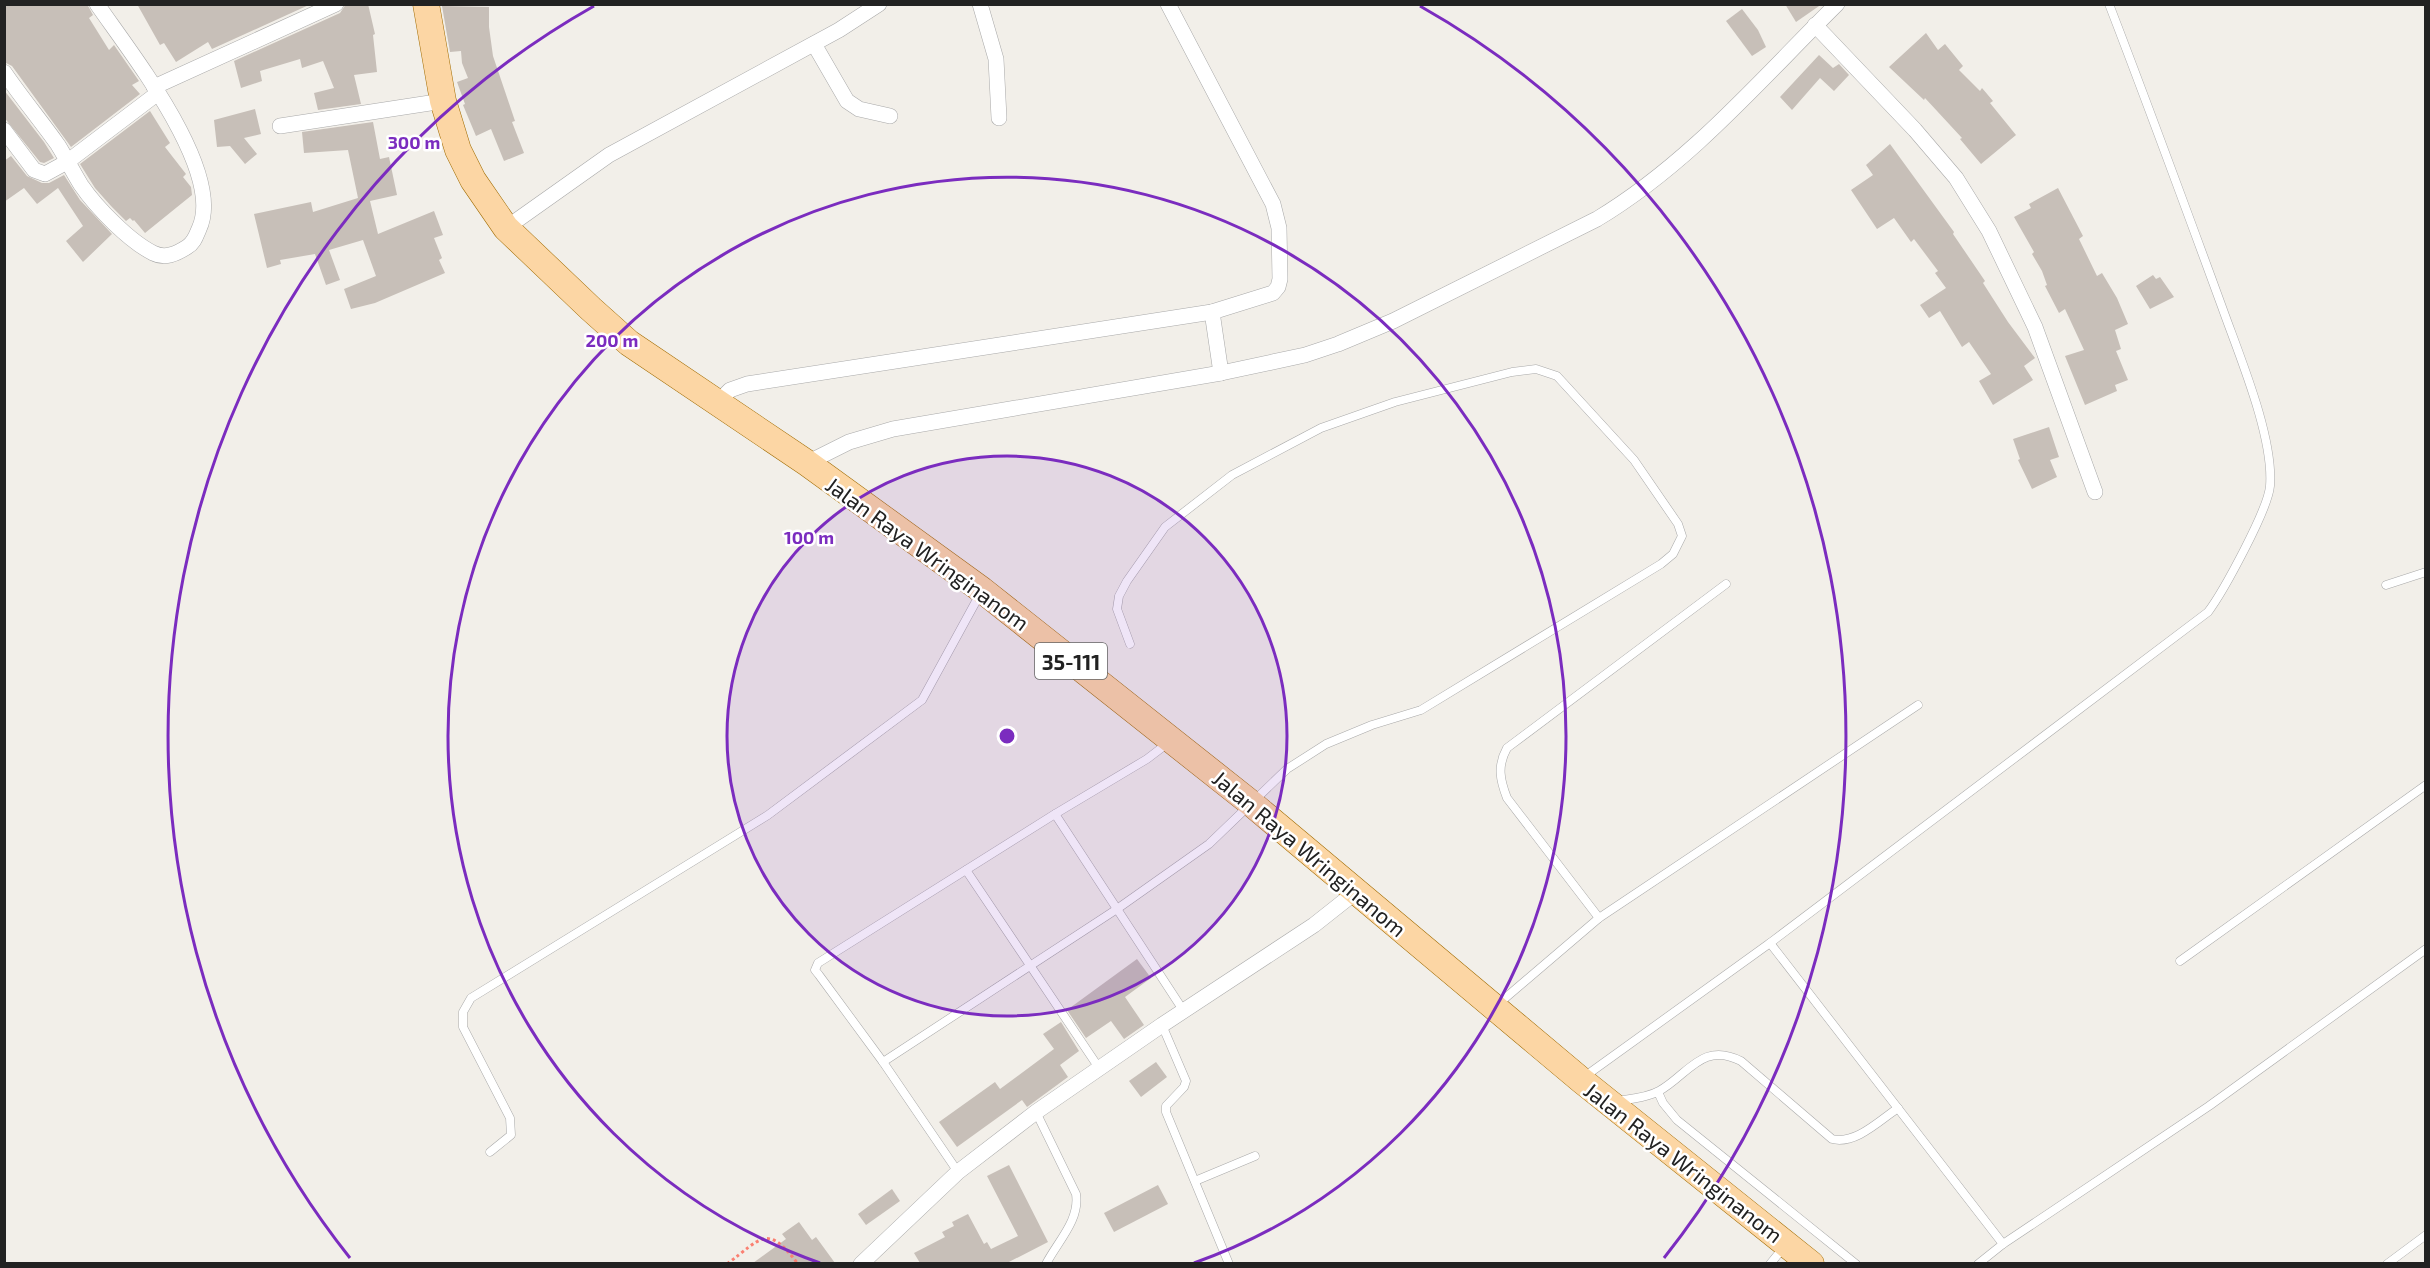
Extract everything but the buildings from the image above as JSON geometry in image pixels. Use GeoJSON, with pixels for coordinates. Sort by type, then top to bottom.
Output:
{"type":"FeatureCollection","features":[{"type":"Feature","properties":{"kind":"main road","name":"Jalan Raya Wringinanom"},"geometry":{"type":"LineString","coordinates":[[426,4],[442,101],[458,150],[473,180],[506,228],[629,343],[807,464],[982,590],[1252,804],[1581,1080],[1811,1263]]}},
{"type":"Feature","properties":{"kind":"street"},"geometry":{"type":"LineString","coordinates":[[7,82],[59,148],[96,204],[130,236],[163,256],[176,254],[192,244],[202,222],[204,195],[187,144],[156,90],[97,4]]}},
{"type":"Feature","properties":{"kind":"street"},"geometry":{"type":"LineString","coordinates":[[4,130],[34,170],[45,174],[67,162],[156,90],[336,4]]}},
{"type":"Feature","properties":{"kind":"street"},"geometry":{"type":"LineString","coordinates":[[506,228],[609,155],[814,44],[879,4]]}},
{"type":"Feature","properties":{"kind":"street"},"geometry":{"type":"LineString","coordinates":[[980,4],[996,59],[999,118]]}},
{"type":"Feature","properties":{"kind":"street"},"geometry":{"type":"LineString","coordinates":[[718,402],[730,390],[747,384],[1212,312],[1265,297],[1278,287],[1280,279],[1279,228],[1273,204],[1168,4]]}},
{"type":"Feature","properties":{"kind":"street"},"geometry":{"type":"LineString","coordinates":[[807,464],[849,442],[894,429],[1221,373],[1305,355],[1361,336],[1597,219],[1655,180],[1721,121],[1837,4]]}},
{"type":"Feature","properties":{"kind":"street"},"geometry":{"type":"LineString","coordinates":[[1815,26],[1915,130],[1956,178],[1989,231],[2035,327],[2095,492]]}},
{"type":"Feature","properties":{"kind":"street"},"geometry":{"type":"LineString","coordinates":[[814,44],[847,101],[859,109],[890,116]]}},
{"type":"Feature","properties":{"kind":"street"},"geometry":{"type":"LineString","coordinates":[[280,126],[442,101]]}},
{"type":"Feature","properties":{"kind":"street"},"geometry":{"type":"LineString","coordinates":[[1212,312],[1221,373]]}},
{"type":"Feature","properties":{"kind":"street"},"geometry":{"type":"LineString","coordinates":[[861,1263],[958,1173],[1036,1112],[1183,1010],[1314,925],[1357,891]]}},
{"type":"Feature","properties":{"kind":"lane"},"geometry":{"type":"LineString","coordinates":[[1581,1080],[1770,943],[2208,612],[2220,596],[2270,489],[2266,446],[2252,390],[2157,128],[2109,4]]}},
{"type":"Feature","properties":{"kind":"lane"},"geometry":{"type":"LineString","coordinates":[[883,1062],[1117,909],[1209,844],[1287,769],[1326,744],[1372,725],[1421,710],[1662,564],[1673,554],[1682,536],[1678,524],[1634,460],[1557,376],[1536,369],[1512,372],[1395,402],[1320,428],[1232,474],[1165,527],[1126,581],[1119,596],[1117,609],[1130,644]]}},
{"type":"Feature","properties":{"kind":"lane"},"geometry":{"type":"LineString","coordinates":[[2386,585],[2426,572]]}},
{"type":"Feature","properties":{"kind":"lane"},"geometry":{"type":"LineString","coordinates":[[1599,918],[1507,798],[1502,783],[1501,759],[1508,748],[1726,584]]}},
{"type":"Feature","properties":{"kind":"lane"},"geometry":{"type":"LineString","coordinates":[[490,1152],[511,1135],[510,1118],[463,1027],[464,1012],[471,998],[768,814],[922,700],[982,590]]}},
{"type":"Feature","properties":{"kind":"lane"},"geometry":{"type":"LineString","coordinates":[[1495,1007],[1599,918],[1918,705]]}},
{"type":"Feature","properties":{"kind":"lane"},"geometry":{"type":"LineString","coordinates":[[958,1173],[883,1062],[815,970],[818,963],[1055,814],[1148,759],[1172,740]]}},
{"type":"Feature","properties":{"kind":"lane"},"geometry":{"type":"LineString","coordinates":[[2180,961],[2426,785]]}},
{"type":"Feature","properties":{"kind":"lane"},"geometry":{"type":"LineString","coordinates":[[1055,814],[1183,1010]]}},
{"type":"Feature","properties":{"kind":"lane"},"geometry":{"type":"LineString","coordinates":[[966,870],[1099,1068]]}},
{"type":"Feature","properties":{"kind":"lane"},"geometry":{"type":"LineString","coordinates":[[1770,943],[2003,1244]]}},
{"type":"Feature","properties":{"kind":"lane"},"geometry":{"type":"LineString","coordinates":[[1978,1263],[2210,1106],[2426,949]]}},
{"type":"Feature","properties":{"kind":"lane"},"geometry":{"type":"LineString","coordinates":[[1162,1025],[1186,1081],[1184,1087],[1166,1106],[1166,1112],[1229,1263]]}},
{"type":"Feature","properties":{"kind":"lane"},"geometry":{"type":"LineString","coordinates":[[1610,1103],[1658,1092],[1682,1072],[1718,1053],[1727,1054],[1741,1061],[1832,1138],[1842,1142],[1854,1137],[1898,1108]]}},
{"type":"Feature","properties":{"kind":"lane"},"geometry":{"type":"LineString","coordinates":[[1658,1092],[1662,1102],[1677,1120],[1856,1263]]}},
{"type":"Feature","properties":{"kind":"lane"},"geometry":{"type":"LineString","coordinates":[[1036,1112],[1076,1194],[1078,1205],[1063,1236],[1046,1263]]}},
{"type":"Feature","properties":{"kind":"lane"},"geometry":{"type":"LineString","coordinates":[[1195,1181],[1255,1156]]}},
{"type":"Feature","properties":{"kind":"lane"},"geometry":{"type":"LineString","coordinates":[[2387,1263],[2426,1235]]}},
{"type":"Feature","properties":{"kind":"lane"},"geometry":{"type":"LineString","coordinates":[[1770,1263],[1786,1244]]}},
{"type":"Feature","properties":{"kind":"path"},"geometry":{"type":"LineString","coordinates":[[727,1263],[760,1239],[775,1238],[785,1246],[798,1263]]}}]}
